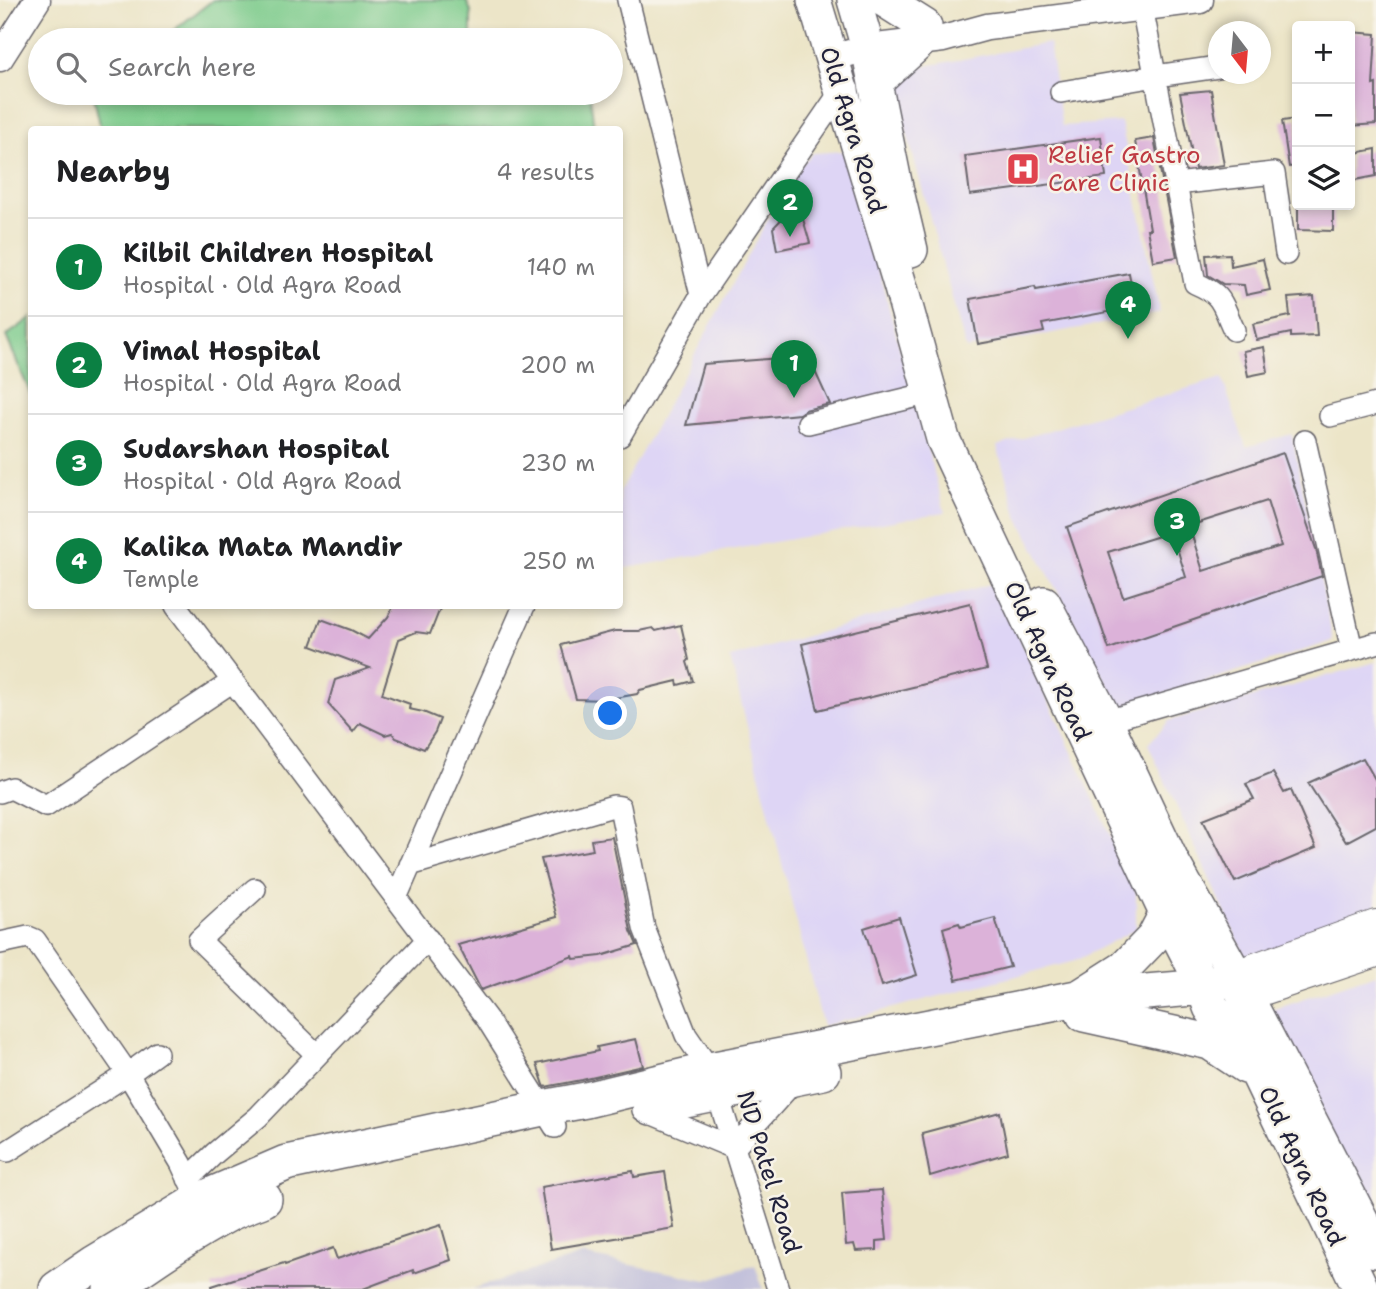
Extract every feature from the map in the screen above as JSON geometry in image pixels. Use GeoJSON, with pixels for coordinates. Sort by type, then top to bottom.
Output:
{"type":"FeatureCollection","features":[{"type":"Feature","properties":{"kind":"highway"},"geometry":{"type":"LineString","coordinates":[[549,1117],[586,1100],[714,1082],[1081,1006],[1207,997],[1240,986]]}},
{"type":"Feature","properties":{"kind":"highway","name":"Old Agra Road"},"geometry":{"type":"LineString","coordinates":[[1240,986],[1376,1250]]}},
{"type":"Feature","properties":{"kind":"highway","name":"Old Agra Road"},"geometry":{"type":"LineString","coordinates":[[1207,997],[1258,1073],[1361,1289]]}},
{"type":"Feature","properties":{"kind":"highway"},"geometry":{"type":"LineString","coordinates":[[57,1289],[199,1201],[286,1163],[549,1117],[639,1109],[714,1082],[797,1078],[1081,1006],[1210,1042],[1258,1073]]}},
{"type":"Feature","properties":{"kind":"highway"},"geometry":{"type":"LineString","coordinates":[[111,1289],[164,1253],[199,1201]]}},
{"type":"Feature","properties":{"kind":"main road","name":"Old Agra Road"},"geometry":{"type":"LineString","coordinates":[[814,0],[901,288],[943,439],[1207,997]]}},
{"type":"Feature","properties":{"kind":"main road","name":"Old Agra Road"},"geometry":{"type":"LineString","coordinates":[[854,0],[866,41],[896,187],[942,372],[976,469],[1106,721],[1172,861],[1240,986]]}},
{"type":"Feature","properties":{"kind":"main road"},"geometry":{"type":"LineString","coordinates":[[875,83],[922,34],[893,3]]}},
{"type":"Feature","properties":{"kind":"main road"},"geometry":{"type":"LineString","coordinates":[[1081,1006],[1153,938],[1166,913]]}},
{"type":"Feature","properties":{"kind":"main road"},"geometry":{"type":"LineString","coordinates":[[1240,986],[1376,925]]}},
{"type":"Feature","properties":{"kind":"main road"},"geometry":{"type":"LineString","coordinates":[[1240,986],[1376,952]]}},
{"type":"Feature","properties":{"kind":"street"},"geometry":{"type":"LineString","coordinates":[[0,28],[18,0]]}},
{"type":"Feature","properties":{"kind":"street"},"geometry":{"type":"LineString","coordinates":[[0,58],[37,0]]}},
{"type":"Feature","properties":{"kind":"street"},"geometry":{"type":"LineString","coordinates":[[628,0],[701,295]]}},
{"type":"Feature","properties":{"kind":"street"},"geometry":{"type":"LineString","coordinates":[[829,50],[866,41],[922,34],[943,39],[987,27],[1200,0]]}},
{"type":"Feature","properties":{"kind":"street"},"geometry":{"type":"LineString","coordinates":[[1142,7],[1195,283],[1212,291],[1222,301],[1234,331]]}},
{"type":"Feature","properties":{"kind":"street"},"geometry":{"type":"LineString","coordinates":[[1061,92],[1208,69]]}},
{"type":"Feature","properties":{"kind":"street"},"geometry":{"type":"LineString","coordinates":[[623,431],[701,295],[841,91],[875,83]]}},
{"type":"Feature","properties":{"kind":"street"},"geometry":{"type":"LineString","coordinates":[[1176,184],[1274,173],[1286,254]]}},
{"type":"Feature","properties":{"kind":"street"},"geometry":{"type":"LineString","coordinates":[[808,423],[930,393]]}},
{"type":"Feature","properties":{"kind":"street"},"geometry":{"type":"LineString","coordinates":[[1330,416],[1376,404]]}},
{"type":"Feature","properties":{"kind":"street"},"geometry":{"type":"LineString","coordinates":[[1305,441],[1352,650]]}},
{"type":"Feature","properties":{"kind":"street"},"geometry":{"type":"LineString","coordinates":[[178,609],[488,1019],[549,1117]]}},
{"type":"Feature","properties":{"kind":"street"},"geometry":{"type":"LineString","coordinates":[[396,898],[523,609]]}},
{"type":"Feature","properties":{"kind":"street"},"geometry":{"type":"LineString","coordinates":[[1106,721],[1376,643]]}},
{"type":"Feature","properties":{"kind":"street"},"geometry":{"type":"LineString","coordinates":[[0,792],[11,788],[46,806],[233,681]]}},
{"type":"Feature","properties":{"kind":"street","name":"ND Patel Road"},"geometry":{"type":"LineString","coordinates":[[410,865],[613,806],[620,807],[645,928],[686,1035],[714,1082],[778,1289]]}},
{"type":"Feature","properties":{"kind":"street"},"geometry":{"type":"LineString","coordinates":[[255,888],[199,940],[316,1054]]}},
{"type":"Feature","properties":{"kind":"street"},"geometry":{"type":"LineString","coordinates":[[0,943],[28,937],[35,940],[128,1074],[199,1201]]}},
{"type":"Feature","properties":{"kind":"street"},"geometry":{"type":"LineString","coordinates":[[199,1201],[215,1153],[258,1117],[428,939]]}},
{"type":"Feature","properties":{"kind":"street"},"geometry":{"type":"LineString","coordinates":[[8,1151],[157,1053]]}},
{"type":"Feature","properties":{"kind":"street"},"geometry":{"type":"LineString","coordinates":[[639,1109],[734,1148],[797,1078]]}},
{"type":"Feature","properties":{"kind":"shaded area"},"geometry":{"type":"Polygon","coordinates":[[[1049,43],[1062,126],[1121,122],[1160,313],[966,349],[896,93],[915,68],[1049,43]]]}},
{"type":"Feature","properties":{"kind":"shaded area"},"geometry":{"type":"Polygon","coordinates":[[[846,151],[945,512],[623,568],[623,486],[793,173],[813,153],[846,151]]]}},
{"type":"Feature","properties":{"kind":"shaded area"},"geometry":{"type":"Polygon","coordinates":[[[1222,378],[1246,447],[1292,434],[1333,641],[1121,708],[1017,515],[997,446],[1222,378]]]}},
{"type":"Feature","properties":{"kind":"shaded area"},"geometry":{"type":"Polygon","coordinates":[[[994,583],[1136,891],[1136,929],[1075,961],[823,1026],[730,658],[994,583]]]}},
{"type":"Feature","properties":{"kind":"shaded area"},"geometry":{"type":"Polygon","coordinates":[[[1376,662],[1376,909],[1247,961],[1148,744],[1169,721],[1376,662]]]}},
{"type":"Feature","properties":{"kind":"shaded area"},"geometry":{"type":"Polygon","coordinates":[[[1376,974],[1376,1225],[1270,1010],[1376,974]]]}},
{"type":"Feature","properties":{"kind":"shaded area"},"geometry":{"type":"Polygon","coordinates":[[[582,1255],[706,1280],[755,1265],[763,1289],[472,1289],[582,1255]]]}},
{"type":"Feature","properties":{"kind":"green space"},"geometry":{"type":"Polygon","coordinates":[[[213,0],[466,0],[471,11],[471,28],[177,28],[213,0]]]}},
{"type":"Feature","properties":{"kind":"green space"},"geometry":{"type":"Polygon","coordinates":[[[96,105],[591,105],[594,126],[100,126],[96,105]]]}},
{"type":"Feature","properties":{"kind":"green space"},"geometry":{"type":"Polygon","coordinates":[[[28,320],[28,388],[6,336],[28,320]]]}},
{"type":"Feature","properties":{"kind":"building"},"geometry":{"type":"Polygon","coordinates":[[[1355,32],[1376,34],[1373,85],[1376,84],[1376,124],[1355,126],[1355,32]]]}},
{"type":"Feature","properties":{"kind":"building"},"geometry":{"type":"Polygon","coordinates":[[[1211,90],[1224,165],[1195,169],[1180,93],[1211,90]]]}},
{"type":"Feature","properties":{"kind":"building"},"geometry":{"type":"Polygon","coordinates":[[[1292,120],[1292,167],[1289,167],[1282,121],[1292,120]]]}},
{"type":"Feature","properties":{"kind":"building"},"geometry":{"type":"Polygon","coordinates":[[[1101,137],[1106,177],[970,195],[965,156],[1101,137]]]}},
{"type":"Feature","properties":{"kind":"building"},"geometry":{"type":"Polygon","coordinates":[[[1154,138],[1177,257],[1153,261],[1135,141],[1154,138]]]}},
{"type":"Feature","properties":{"kind":"building"},"geometry":{"type":"Polygon","coordinates":[[[1376,149],[1376,176],[1355,180],[1355,153],[1376,149]]]}},
{"type":"Feature","properties":{"kind":"building"},"geometry":{"type":"Polygon","coordinates":[[[798,202],[810,243],[777,250],[773,228],[798,202]]]}},
{"type":"Feature","properties":{"kind":"building"},"geometry":{"type":"Polygon","coordinates":[[[1298,210],[1333,210],[1333,231],[1298,230],[1298,210]]]}},
{"type":"Feature","properties":{"kind":"building"},"geometry":{"type":"Polygon","coordinates":[[[1230,254],[1231,266],[1263,259],[1270,290],[1246,295],[1244,285],[1223,284],[1208,275],[1206,255],[1230,254]]]}},
{"type":"Feature","properties":{"kind":"building"},"geometry":{"type":"Polygon","coordinates":[[[1129,273],[1135,307],[1042,324],[1044,332],[978,344],[970,299],[1129,273]]]}},
{"type":"Feature","properties":{"kind":"building"},"geometry":{"type":"Polygon","coordinates":[[[1314,296],[1317,336],[1291,337],[1291,333],[1257,340],[1253,324],[1290,316],[1288,298],[1314,296]]]}},
{"type":"Feature","properties":{"kind":"building"},"geometry":{"type":"Polygon","coordinates":[[[1264,347],[1268,372],[1248,376],[1243,351],[1264,347]]]}},
{"type":"Feature","properties":{"kind":"building"},"geometry":{"type":"Polygon","coordinates":[[[808,356],[830,404],[799,414],[686,425],[703,364],[808,356]]]}},
{"type":"Feature","properties":{"kind":"building"},"geometry":{"type":"Polygon","coordinates":[[[1283,453],[1316,549],[1322,576],[1109,649],[1067,527],[1283,453]],[[1267,501],[1189,526],[1203,571],[1281,546],[1267,501]],[[1172,532],[1108,552],[1123,597],[1186,577],[1172,532]]]}},
{"type":"Feature","properties":{"kind":"building"},"geometry":{"type":"Polygon","coordinates":[[[970,603],[987,669],[818,710],[802,644],[970,603]]]}},
{"type":"Feature","properties":{"kind":"building"},"geometry":{"type":"Polygon","coordinates":[[[392,609],[440,609],[430,634],[416,632],[399,639],[382,694],[410,704],[409,709],[440,719],[424,749],[396,738],[392,733],[385,735],[360,723],[353,732],[328,704],[335,680],[370,668],[311,646],[321,619],[368,639],[392,609]]]}},
{"type":"Feature","properties":{"kind":"building"},"geometry":{"type":"Polygon","coordinates":[[[681,625],[693,681],[678,685],[677,681],[640,690],[637,694],[604,700],[576,699],[561,645],[615,631],[653,628],[656,631],[681,625]]]}},
{"type":"Feature","properties":{"kind":"building"},"geometry":{"type":"Polygon","coordinates":[[[1363,758],[1376,781],[1376,826],[1346,842],[1308,783],[1363,758]]]}},
{"type":"Feature","properties":{"kind":"building"},"geometry":{"type":"Polygon","coordinates":[[[1273,773],[1284,793],[1291,790],[1316,848],[1235,882],[1203,819],[1254,799],[1246,784],[1273,773]]]}},
{"type":"Feature","properties":{"kind":"building"},"geometry":{"type":"Polygon","coordinates":[[[612,837],[631,931],[637,945],[601,956],[574,959],[573,956],[481,990],[458,945],[557,917],[541,859],[593,850],[591,840],[612,837]]]}},
{"type":"Feature","properties":{"kind":"building"},"geometry":{"type":"Polygon","coordinates":[[[899,917],[917,975],[882,986],[864,928],[899,917]]]}},
{"type":"Feature","properties":{"kind":"building"},"geometry":{"type":"Polygon","coordinates":[[[995,918],[1010,967],[956,980],[943,928],[959,923],[961,927],[995,918]]]}},
{"type":"Feature","properties":{"kind":"building"},"geometry":{"type":"Polygon","coordinates":[[[636,1039],[643,1066],[545,1087],[537,1064],[598,1051],[597,1047],[636,1039]]]}},
{"type":"Feature","properties":{"kind":"building"},"geometry":{"type":"Polygon","coordinates":[[[1000,1112],[1008,1153],[930,1176],[922,1133],[1000,1112]]]}},
{"type":"Feature","properties":{"kind":"building"},"geometry":{"type":"Polygon","coordinates":[[[633,1171],[634,1177],[665,1172],[674,1228],[551,1249],[541,1187],[633,1171]]]}},
{"type":"Feature","properties":{"kind":"building"},"geometry":{"type":"Polygon","coordinates":[[[882,1190],[887,1240],[877,1241],[877,1250],[856,1251],[854,1244],[846,1245],[842,1193],[882,1190]]]}},
{"type":"Feature","properties":{"kind":"building"},"geometry":{"type":"Polygon","coordinates":[[[441,1225],[451,1260],[414,1273],[413,1270],[363,1289],[213,1289],[212,1286],[333,1248],[337,1259],[441,1225]]]}},
{"type":"Feature","properties":{"kind":"place","name":"Relief Gastro Care Clinic"},"geometry":{"type":"Point","coordinates":[1023,169]}},
{"type":"Feature","properties":{"kind":"place","name":"Vimal Hospital"},"geometry":{"type":"Point","coordinates":[790,237]}},
{"type":"Feature","properties":{"kind":"place","name":"Kalika Mata Mandir"},"geometry":{"type":"Point","coordinates":[1128,339]}},
{"type":"Feature","properties":{"kind":"place","name":"Kilbil Children Hospital"},"geometry":{"type":"Point","coordinates":[794,398]}},
{"type":"Feature","properties":{"kind":"place","name":"Sudarshan Hospital"},"geometry":{"type":"Point","coordinates":[1177,556]}}]}
